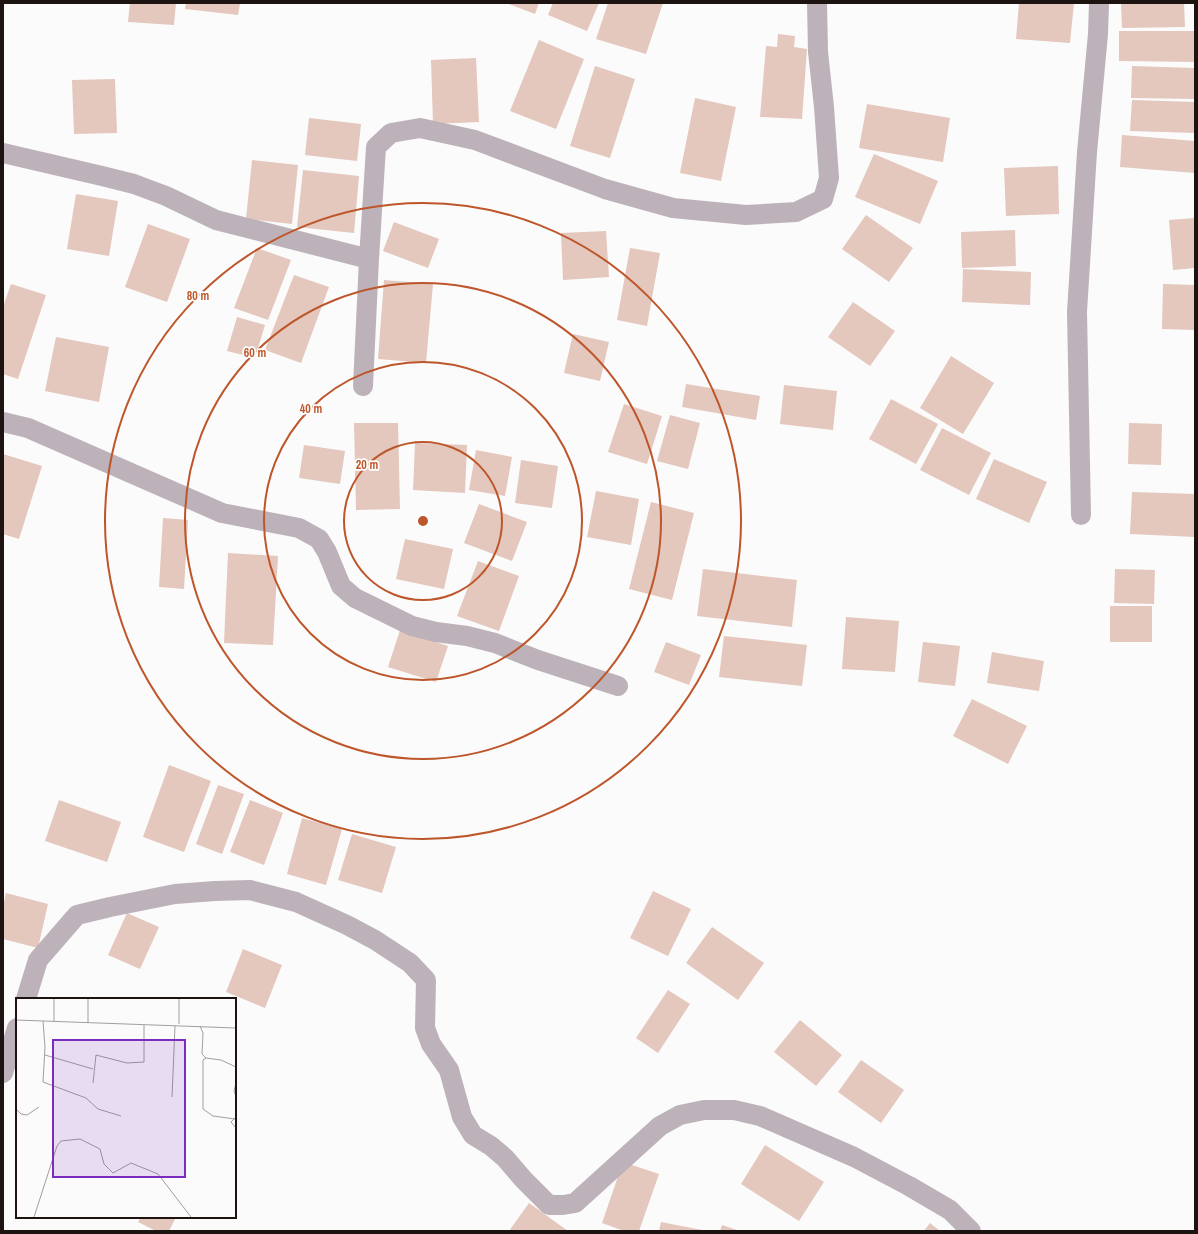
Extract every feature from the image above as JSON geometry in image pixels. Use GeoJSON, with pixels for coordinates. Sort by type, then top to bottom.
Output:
{"type":"FeatureCollection","features":[{"type":"Feature","properties":{"kind":"street"},"geometry":{"type":"LineString","coordinates":[[363,386],[376,147],[391,133],[420,128],[475,140],[605,189],[673,208],[746,215],[796,212],[823,199],[829,178],[818,52],[817,3]]}},
{"type":"Feature","properties":{"kind":"street"},"geometry":{"type":"LineString","coordinates":[[1081,515],[1077,312],[1087,152],[1098,34],[1099,3]]}},
{"type":"Feature","properties":{"kind":"street"},"geometry":{"type":"LineString","coordinates":[[3,153],[134,184],[166,196],[216,220],[369,259]]}},
{"type":"Feature","properties":{"kind":"street"},"geometry":{"type":"LineString","coordinates":[[3,422],[28,428],[222,513],[299,528],[319,539],[327,552],[341,586],[355,598],[412,626],[436,632],[467,636],[495,643],[538,660],[618,686]]}},
{"type":"Feature","properties":{"kind":"street"},"geometry":{"type":"LineString","coordinates":[[26,998],[38,960],[77,915],[175,894],[215,890],[250,890],[296,902],[348,925],[410,962],[426,980],[425,1028],[431,1044],[449,1070],[462,1117],[473,1135],[491,1146],[505,1158],[549,1205],[575,1204],[660,1126],[680,1115],[704,1110],[734,1110],[760,1116],[854,1156],[950,1210],[971,1231]]}},
{"type":"Feature","properties":{"kind":"street"},"geometry":{"type":"LineString","coordinates":[[3,1073],[16,1031]]}},
{"type":"Feature","properties":{"kind":"building"},"geometry":{"type":"Polygon","coordinates":[[[130,3],[176,3],[174,25],[128,22],[130,3]]]}},
{"type":"Feature","properties":{"kind":"building"},"geometry":{"type":"Polygon","coordinates":[[[186,3],[240,3],[238,15],[185,9],[186,3]]]}},
{"type":"Feature","properties":{"kind":"building"},"geometry":{"type":"Polygon","coordinates":[[[506,3],[539,3],[535,14],[506,3]]]}},
{"type":"Feature","properties":{"kind":"building"},"geometry":{"type":"Polygon","coordinates":[[[553,3],[599,3],[587,31],[548,15],[553,3]]]}},
{"type":"Feature","properties":{"kind":"building"},"geometry":{"type":"Polygon","coordinates":[[[608,3],[663,3],[646,54],[596,39],[608,3]]]}},
{"type":"Feature","properties":{"kind":"building"},"geometry":{"type":"Polygon","coordinates":[[[1019,3],[1074,3],[1070,43],[1016,39],[1019,3]]]}},
{"type":"Feature","properties":{"kind":"building"},"geometry":{"type":"Polygon","coordinates":[[[1121,3],[1184,3],[1185,27],[1122,28],[1121,3]]]}},
{"type":"Feature","properties":{"kind":"building"},"geometry":{"type":"Polygon","coordinates":[[[1119,31],[1195,31],[1195,62],[1119,61],[1119,31]]]}},
{"type":"Feature","properties":{"kind":"building"},"geometry":{"type":"Polygon","coordinates":[[[778,34],[795,36],[794,47],[807,49],[802,119],[760,117],[766,46],[777,47],[778,34]]]}},
{"type":"Feature","properties":{"kind":"building"},"geometry":{"type":"Polygon","coordinates":[[[539,40],[584,59],[556,129],[510,111],[539,40]]]}},
{"type":"Feature","properties":{"kind":"building"},"geometry":{"type":"Polygon","coordinates":[[[476,58],[479,122],[433,124],[431,60],[476,58]]]}},
{"type":"Feature","properties":{"kind":"building"},"geometry":{"type":"Polygon","coordinates":[[[595,66],[635,79],[610,158],[570,146],[595,66]]]}},
{"type":"Feature","properties":{"kind":"building"},"geometry":{"type":"Polygon","coordinates":[[[1132,66],[1195,68],[1195,99],[1131,98],[1132,66]]]}},
{"type":"Feature","properties":{"kind":"building"},"geometry":{"type":"Polygon","coordinates":[[[115,79],[117,133],[74,134],[72,80],[115,79]]]}},
{"type":"Feature","properties":{"kind":"building"},"geometry":{"type":"Polygon","coordinates":[[[695,98],[736,107],[721,181],[680,173],[695,98]]]}},
{"type":"Feature","properties":{"kind":"building"},"geometry":{"type":"Polygon","coordinates":[[[1132,100],[1195,102],[1195,133],[1130,131],[1132,100]]]}},
{"type":"Feature","properties":{"kind":"building"},"geometry":{"type":"Polygon","coordinates":[[[867,104],[950,118],[943,162],[859,148],[867,104]]]}},
{"type":"Feature","properties":{"kind":"building"},"geometry":{"type":"Polygon","coordinates":[[[309,118],[361,124],[357,161],[305,155],[309,118]]]}},
{"type":"Feature","properties":{"kind":"building"},"geometry":{"type":"Polygon","coordinates":[[[1122,135],[1195,141],[1195,173],[1120,167],[1122,135]]]}},
{"type":"Feature","properties":{"kind":"building"},"geometry":{"type":"Polygon","coordinates":[[[874,154],[938,181],[920,224],[855,197],[874,154]]]}},
{"type":"Feature","properties":{"kind":"building"},"geometry":{"type":"Polygon","coordinates":[[[252,160],[298,165],[292,224],[246,219],[252,160]]]}},
{"type":"Feature","properties":{"kind":"building"},"geometry":{"type":"Polygon","coordinates":[[[1058,166],[1059,214],[1006,216],[1004,168],[1058,166]]]}},
{"type":"Feature","properties":{"kind":"building"},"geometry":{"type":"Polygon","coordinates":[[[303,170],[359,176],[354,233],[297,227],[303,170]]]}},
{"type":"Feature","properties":{"kind":"building"},"geometry":{"type":"Polygon","coordinates":[[[76,194],[118,201],[109,256],[67,249],[76,194]]]}},
{"type":"Feature","properties":{"kind":"building"},"geometry":{"type":"Polygon","coordinates":[[[866,215],[913,248],[889,282],[842,249],[866,215]]]}},
{"type":"Feature","properties":{"kind":"building"},"geometry":{"type":"Polygon","coordinates":[[[1195,218],[1195,268],[1173,270],[1169,220],[1195,218]]]}},
{"type":"Feature","properties":{"kind":"building"},"geometry":{"type":"Polygon","coordinates":[[[394,222],[439,239],[428,268],[383,251],[394,222]]]}},
{"type":"Feature","properties":{"kind":"building"},"geometry":{"type":"Polygon","coordinates":[[[148,224],[190,239],[167,302],[125,287],[148,224]]]}},
{"type":"Feature","properties":{"kind":"building"},"geometry":{"type":"Polygon","coordinates":[[[1015,230],[1016,266],[962,268],[961,232],[1015,230]]]}},
{"type":"Feature","properties":{"kind":"building"},"geometry":{"type":"Polygon","coordinates":[[[606,231],[609,277],[563,280],[561,233],[606,231]]]}},
{"type":"Feature","properties":{"kind":"building"},"geometry":{"type":"Polygon","coordinates":[[[257,248],[291,260],[268,320],[234,308],[257,248]]]}},
{"type":"Feature","properties":{"kind":"building"},"geometry":{"type":"Polygon","coordinates":[[[630,248],[660,253],[647,326],[617,320],[630,248]]]}},
{"type":"Feature","properties":{"kind":"building"},"geometry":{"type":"Polygon","coordinates":[[[963,269],[1031,272],[1030,305],[962,302],[963,269]]]}},
{"type":"Feature","properties":{"kind":"building"},"geometry":{"type":"Polygon","coordinates":[[[294,275],[329,287],[301,363],[265,350],[294,275]]]}},
{"type":"Feature","properties":{"kind":"building"},"geometry":{"type":"Polygon","coordinates":[[[384,280],[433,284],[426,363],[378,359],[384,280]]]}},
{"type":"Feature","properties":{"kind":"building"},"geometry":{"type":"Polygon","coordinates":[[[11,284],[46,295],[18,379],[3,374],[3,307],[11,284]]]}},
{"type":"Feature","properties":{"kind":"building"},"geometry":{"type":"Polygon","coordinates":[[[1163,284],[1195,285],[1195,330],[1162,329],[1163,284]]]}},
{"type":"Feature","properties":{"kind":"building"},"geometry":{"type":"Polygon","coordinates":[[[853,302],[895,331],[870,366],[828,337],[853,302]]]}},
{"type":"Feature","properties":{"kind":"building"},"geometry":{"type":"Polygon","coordinates":[[[237,317],[265,325],[255,358],[227,351],[237,317]]]}},
{"type":"Feature","properties":{"kind":"building"},"geometry":{"type":"Polygon","coordinates":[[[573,334],[609,342],[600,381],[564,373],[573,334]]]}},
{"type":"Feature","properties":{"kind":"building"},"geometry":{"type":"Polygon","coordinates":[[[56,337],[109,347],[99,402],[45,391],[56,337]]]}},
{"type":"Feature","properties":{"kind":"building"},"geometry":{"type":"Polygon","coordinates":[[[951,356],[994,383],[963,434],[920,408],[951,356]]]}},
{"type":"Feature","properties":{"kind":"building"},"geometry":{"type":"Polygon","coordinates":[[[686,384],[760,396],[756,420],[682,407],[686,384]]]}},
{"type":"Feature","properties":{"kind":"building"},"geometry":{"type":"Polygon","coordinates":[[[784,385],[837,391],[833,430],[780,424],[784,385]]]}},
{"type":"Feature","properties":{"kind":"building"},"geometry":{"type":"Polygon","coordinates":[[[891,399],[938,424],[916,464],[869,439],[891,399]]]}},
{"type":"Feature","properties":{"kind":"building"},"geometry":{"type":"Polygon","coordinates":[[[624,404],[662,416],[647,464],[608,452],[624,404]]]}},
{"type":"Feature","properties":{"kind":"building"},"geometry":{"type":"Polygon","coordinates":[[[670,415],[700,423],[688,469],[657,461],[670,415]]]}},
{"type":"Feature","properties":{"kind":"building"},"geometry":{"type":"Polygon","coordinates":[[[354,423],[398,423],[400,509],[356,510],[354,423]]]}},
{"type":"Feature","properties":{"kind":"building"},"geometry":{"type":"Polygon","coordinates":[[[1129,423],[1162,424],[1161,465],[1128,464],[1129,423]]]}},
{"type":"Feature","properties":{"kind":"building"},"geometry":{"type":"Polygon","coordinates":[[[942,428],[991,453],[969,495],[920,470],[942,428]]]}},
{"type":"Feature","properties":{"kind":"building"},"geometry":{"type":"Polygon","coordinates":[[[415,443],[467,445],[465,493],[413,490],[415,443]]]}},
{"type":"Feature","properties":{"kind":"building"},"geometry":{"type":"Polygon","coordinates":[[[304,445],[345,451],[340,484],[299,478],[304,445]]]}},
{"type":"Feature","properties":{"kind":"building"},"geometry":{"type":"Polygon","coordinates":[[[476,450],[512,457],[505,496],[469,490],[476,450]]]}},
{"type":"Feature","properties":{"kind":"building"},"geometry":{"type":"Polygon","coordinates":[[[3,454],[42,466],[19,539],[3,534],[3,454]]]}},
{"type":"Feature","properties":{"kind":"building"},"geometry":{"type":"Polygon","coordinates":[[[994,459],[1047,482],[1029,523],[976,499],[994,459]]]}},
{"type":"Feature","properties":{"kind":"building"},"geometry":{"type":"Polygon","coordinates":[[[521,460],[558,466],[552,508],[515,503],[521,460]]]}},
{"type":"Feature","properties":{"kind":"building"},"geometry":{"type":"Polygon","coordinates":[[[596,491],[639,499],[631,545],[587,537],[596,491]]]}},
{"type":"Feature","properties":{"kind":"building"},"geometry":{"type":"Polygon","coordinates":[[[1132,492],[1195,494],[1195,537],[1130,534],[1132,492]]]}},
{"type":"Feature","properties":{"kind":"building"},"geometry":{"type":"Polygon","coordinates":[[[651,502],[694,513],[672,600],[629,589],[651,502]]]}},
{"type":"Feature","properties":{"kind":"building"},"geometry":{"type":"Polygon","coordinates":[[[479,504],[527,522],[512,561],[464,543],[479,504]]]}},
{"type":"Feature","properties":{"kind":"building"},"geometry":{"type":"Polygon","coordinates":[[[163,518],[188,520],[184,589],[159,587],[163,518]]]}},
{"type":"Feature","properties":{"kind":"building"},"geometry":{"type":"Polygon","coordinates":[[[405,539],[453,549],[444,589],[396,579],[405,539]]]}},
{"type":"Feature","properties":{"kind":"building"},"geometry":{"type":"Polygon","coordinates":[[[228,553],[278,556],[273,645],[224,643],[228,553]]]}},
{"type":"Feature","properties":{"kind":"building"},"geometry":{"type":"Polygon","coordinates":[[[478,561],[519,576],[499,631],[457,616],[478,561]]]}},
{"type":"Feature","properties":{"kind":"building"},"geometry":{"type":"Polygon","coordinates":[[[703,569],[797,580],[792,627],[697,616],[703,569]]]}},
{"type":"Feature","properties":{"kind":"building"},"geometry":{"type":"Polygon","coordinates":[[[1115,569],[1155,570],[1154,604],[1114,603],[1115,569]]]}},
{"type":"Feature","properties":{"kind":"building"},"geometry":{"type":"Polygon","coordinates":[[[1110,606],[1152,606],[1152,642],[1110,642],[1110,606]]]}},
{"type":"Feature","properties":{"kind":"building"},"geometry":{"type":"Polygon","coordinates":[[[846,617],[899,621],[895,672],[842,669],[846,617]]]}},
{"type":"Feature","properties":{"kind":"building"},"geometry":{"type":"Polygon","coordinates":[[[400,630],[448,646],[436,682],[388,667],[400,630]]]}},
{"type":"Feature","properties":{"kind":"building"},"geometry":{"type":"Polygon","coordinates":[[[724,636],[807,645],[802,686],[719,677],[724,636]]]}},
{"type":"Feature","properties":{"kind":"building"},"geometry":{"type":"Polygon","coordinates":[[[666,642],[701,655],[689,685],[654,672],[666,642]]]}},
{"type":"Feature","properties":{"kind":"building"},"geometry":{"type":"Polygon","coordinates":[[[923,642],[960,646],[955,686],[918,682],[923,642]]]}},
{"type":"Feature","properties":{"kind":"building"},"geometry":{"type":"Polygon","coordinates":[[[992,652],[1044,661],[1039,691],[987,683],[992,652]]]}},
{"type":"Feature","properties":{"kind":"building"},"geometry":{"type":"Polygon","coordinates":[[[972,699],[1027,726],[1008,764],[953,736],[972,699]]]}},
{"type":"Feature","properties":{"kind":"building"},"geometry":{"type":"Polygon","coordinates":[[[169,765],[211,781],[184,852],[143,837],[169,765]]]}},
{"type":"Feature","properties":{"kind":"building"},"geometry":{"type":"Polygon","coordinates":[[[218,785],[244,794],[222,854],[196,844],[218,785]]]}},
{"type":"Feature","properties":{"kind":"building"},"geometry":{"type":"Polygon","coordinates":[[[59,800],[121,822],[107,862],[45,841],[59,800]]]}},
{"type":"Feature","properties":{"kind":"building"},"geometry":{"type":"Polygon","coordinates":[[[250,800],[283,813],[264,865],[230,852],[250,800]]]}},
{"type":"Feature","properties":{"kind":"building"},"geometry":{"type":"Polygon","coordinates":[[[302,818],[342,829],[326,885],[287,874],[302,818]]]}},
{"type":"Feature","properties":{"kind":"building"},"geometry":{"type":"Polygon","coordinates":[[[352,834],[396,847],[382,893],[338,880],[352,834]]]}},
{"type":"Feature","properties":{"kind":"building"},"geometry":{"type":"Polygon","coordinates":[[[653,891],[691,909],[668,956],[630,938],[653,891]]]}},
{"type":"Feature","properties":{"kind":"building"},"geometry":{"type":"Polygon","coordinates":[[[6,893],[48,904],[38,948],[3,939],[3,907],[6,893]]]}},
{"type":"Feature","properties":{"kind":"building"},"geometry":{"type":"Polygon","coordinates":[[[127,913],[159,927],[140,969],[108,955],[127,913]]]}},
{"type":"Feature","properties":{"kind":"building"},"geometry":{"type":"Polygon","coordinates":[[[712,927],[764,963],[738,1000],[686,963],[712,927]]]}},
{"type":"Feature","properties":{"kind":"building"},"geometry":{"type":"Polygon","coordinates":[[[243,949],[282,965],[265,1008],[226,992],[243,949]]]}},
{"type":"Feature","properties":{"kind":"building"},"geometry":{"type":"Polygon","coordinates":[[[668,990],[690,1004],[658,1053],[636,1038],[668,990]]]}},
{"type":"Feature","properties":{"kind":"building"},"geometry":{"type":"Polygon","coordinates":[[[800,1020],[842,1055],[816,1086],[774,1052],[800,1020]]]}},
{"type":"Feature","properties":{"kind":"building"},"geometry":{"type":"Polygon","coordinates":[[[861,1060],[904,1090],[881,1123],[838,1092],[861,1060]]]}},
{"type":"Feature","properties":{"kind":"building"},"geometry":{"type":"Polygon","coordinates":[[[765,1145],[824,1182],[799,1221],[741,1184],[765,1145]]]}},
{"type":"Feature","properties":{"kind":"building"},"geometry":{"type":"Polygon","coordinates":[[[623,1162],[659,1174],[639,1231],[624,1231],[602,1223],[623,1162]]]}},
{"type":"Feature","properties":{"kind":"building"},"geometry":{"type":"Polygon","coordinates":[[[529,1203],[568,1231],[509,1231],[529,1203]]]}},
{"type":"Feature","properties":{"kind":"building"},"geometry":{"type":"Polygon","coordinates":[[[140,1218],[176,1218],[169,1231],[156,1231],[138,1222],[140,1218]]]}},
{"type":"Feature","properties":{"kind":"building"},"geometry":{"type":"Polygon","coordinates":[[[661,1222],[702,1230],[659,1231],[661,1222]]]}},
{"type":"Feature","properties":{"kind":"building"},"geometry":{"type":"Polygon","coordinates":[[[930,1223],[940,1231],[924,1231],[930,1223]]]}},
{"type":"Feature","properties":{"kind":"building"},"geometry":{"type":"Polygon","coordinates":[[[722,1225],[740,1231],[720,1231],[722,1225]]]}}]}
